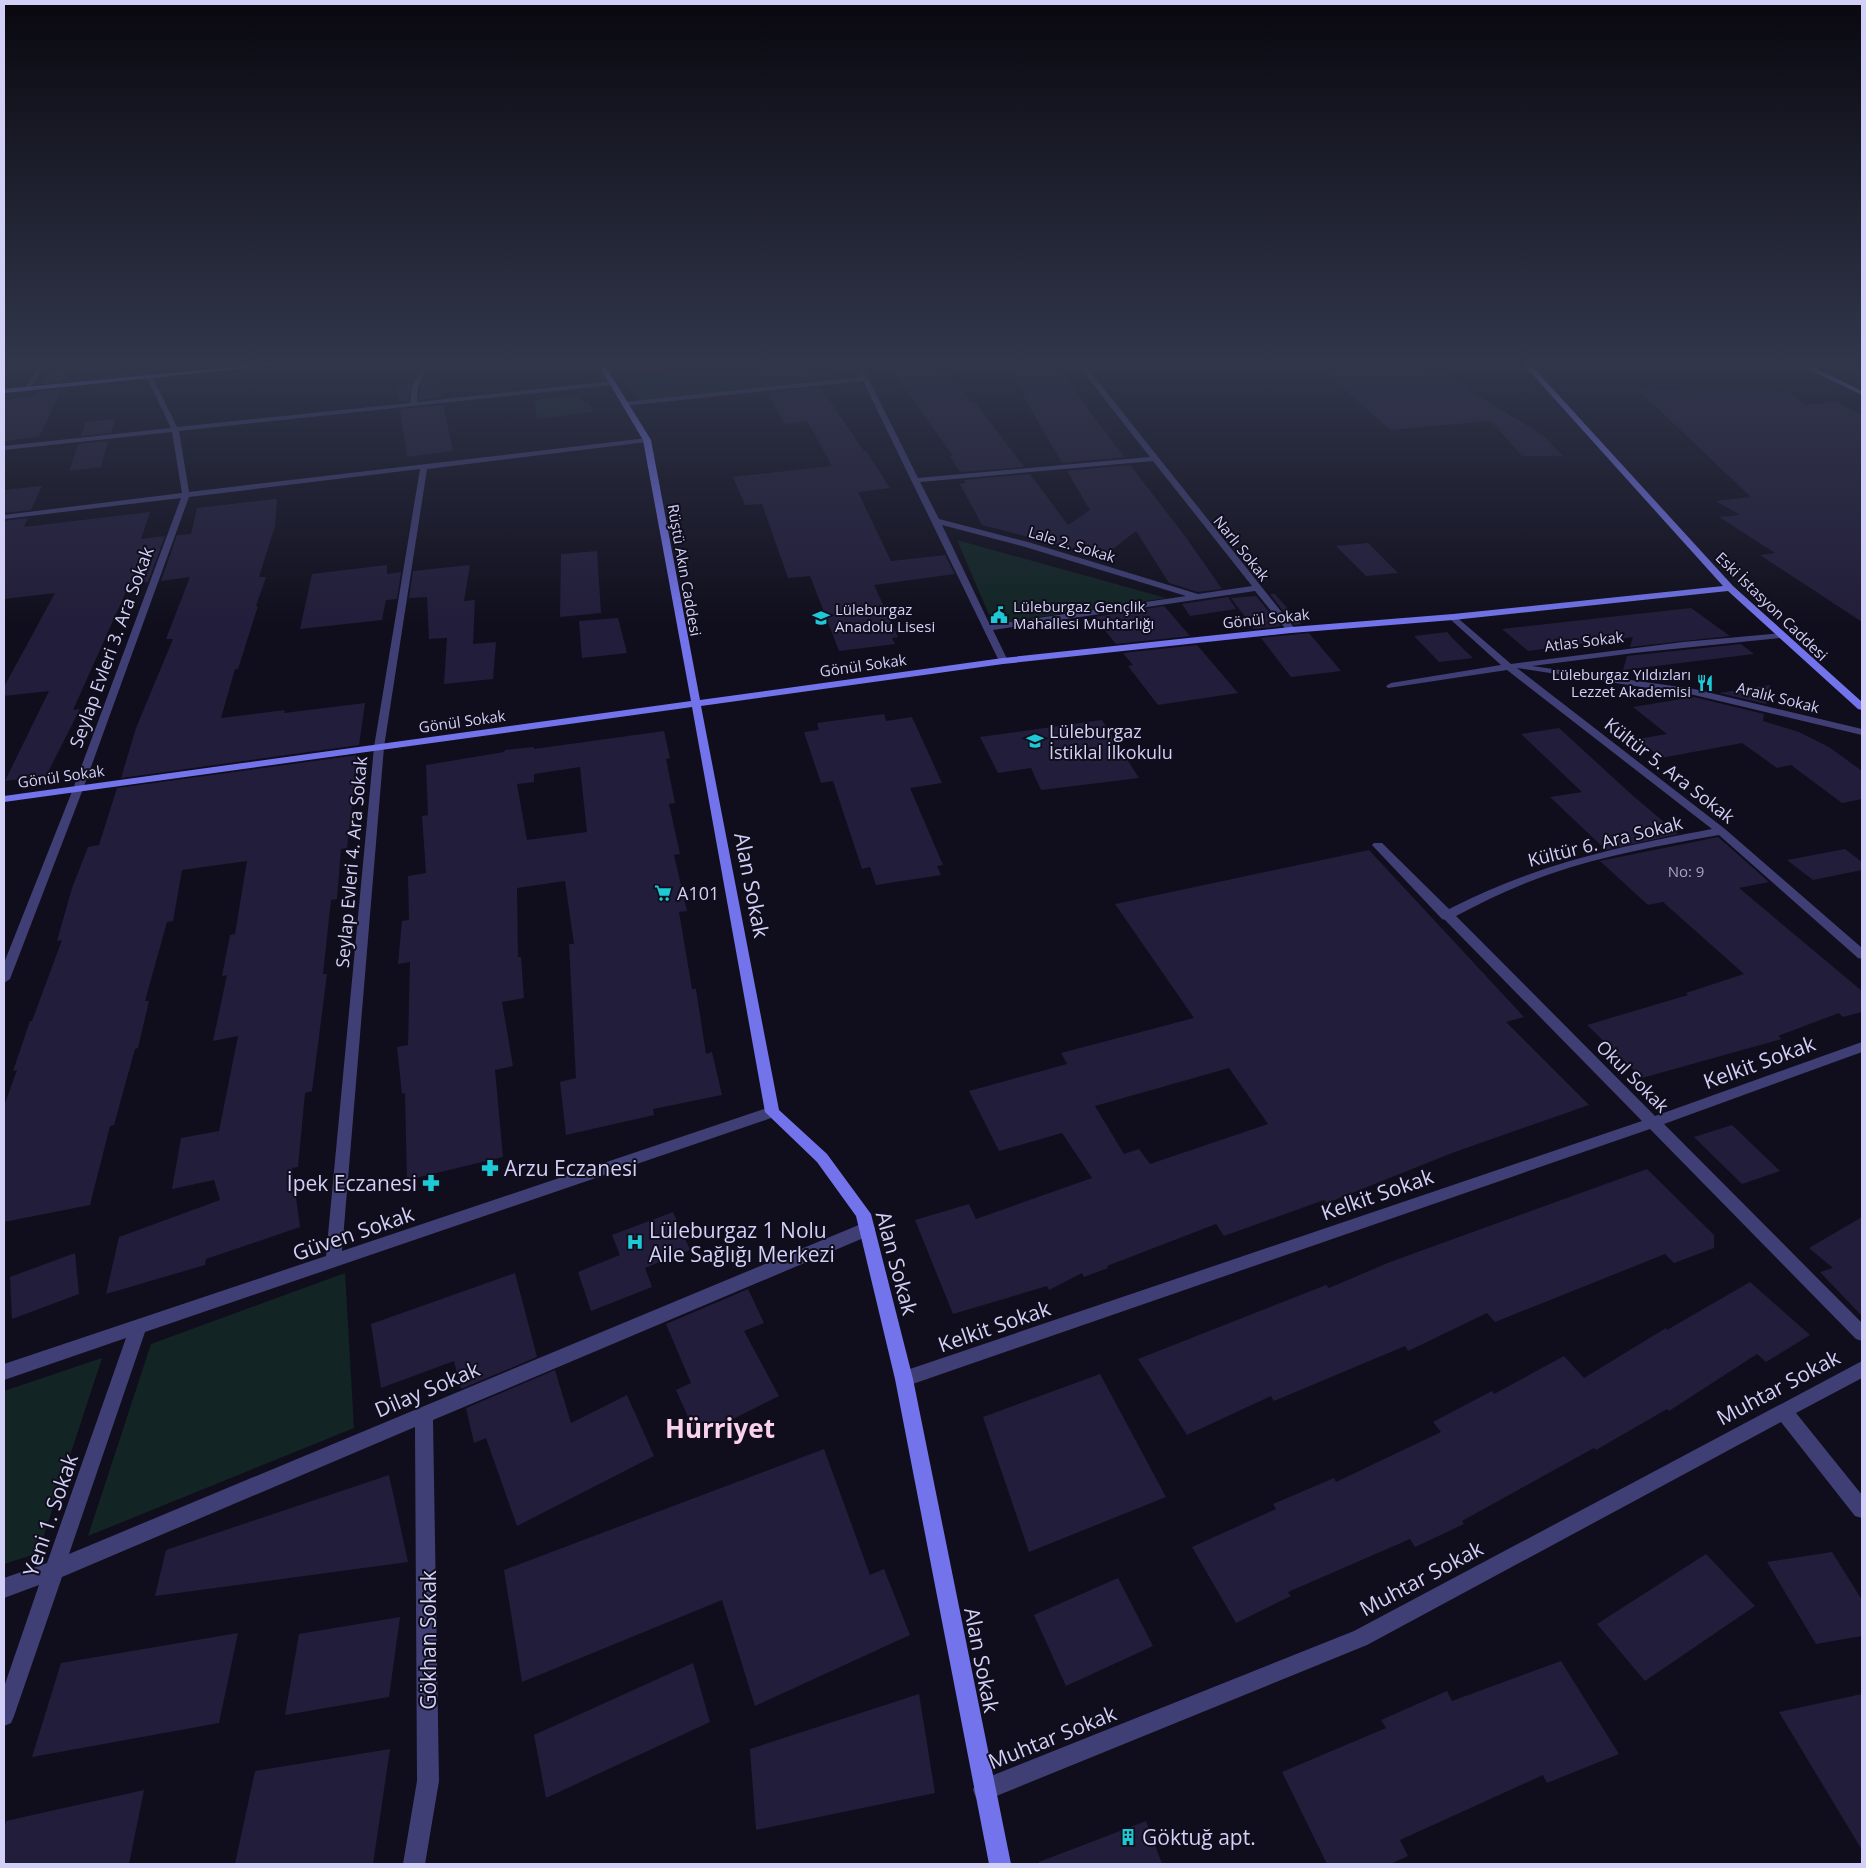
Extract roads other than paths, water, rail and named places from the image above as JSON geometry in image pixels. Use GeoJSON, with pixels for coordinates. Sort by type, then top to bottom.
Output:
{"type":"FeatureCollection","features":[{"type":"Feature","properties":{"kind":"street"},"geometry":{"type":"LineString","coordinates":[[179,451],[186,495]]}},
{"type":"Feature","properties":{"kind":"street"},"geometry":{"type":"LineString","coordinates":[[4,517],[555,451]]}},
{"type":"Feature","properties":{"kind":"street","name":"Rüştü Akın Caddesi"},"geometry":{"type":"LineString","coordinates":[[650,451],[695,704]]}},
{"type":"Feature","properties":{"kind":"street"},"geometry":{"type":"LineString","coordinates":[[901,451],[1003,661]]}},
{"type":"Feature","properties":{"kind":"street","name":"Narlı Sokak"},"geometry":{"type":"LineString","coordinates":[[1147,451],[1291,630]]}},
{"type":"Feature","properties":{"kind":"street","name":"Eski İstasyon Caddesi"},"geometry":{"type":"LineString","coordinates":[[1605,451],[1730,588],[1862,707]]}},
{"type":"Feature","properties":{"kind":"street"},"geometry":{"type":"LineString","coordinates":[[916,480],[1154,460]]}},
{"type":"Feature","properties":{"kind":"street","name":"Seylap Evleri 4. Ara Sokak"},"geometry":{"type":"LineString","coordinates":[[333,1262],[379,747],[424,467]]}},
{"type":"Feature","properties":{"kind":"street","name":"Seylap Evleri 3. Ara Sokak"},"geometry":{"type":"LineString","coordinates":[[4,980],[8,956],[78,789],[186,495]]}},
{"type":"Feature","properties":{"kind":"street","name":"Lale 2. Sokak"},"geometry":{"type":"LineString","coordinates":[[936,521],[1025,544],[1199,597]]}},
{"type":"Feature","properties":{"kind":"street"},"geometry":{"type":"LineString","coordinates":[[987,628],[1257,588]]}},
{"type":"Feature","properties":{"kind":"street","name":"Gönül Sokak"},"geometry":{"type":"LineString","coordinates":[[4,799],[1003,661],[1291,630],[1453,617],[1730,588]]}},
{"type":"Feature","properties":{"kind":"street","name":"Kültür 5. Ara Sokak"},"geometry":{"type":"LineString","coordinates":[[1453,617],[1507,665],[1721,831],[1862,955]]}},
{"type":"Feature","properties":{"kind":"street","name":"Atlas Sokak"},"geometry":{"type":"LineString","coordinates":[[1391,686],[1507,665],[1692,642],[1781,635]]}},
{"type":"Feature","properties":{"kind":"street","name":"Aralık Sokak"},"geometry":{"type":"LineString","coordinates":[[1507,665],[1694,692],[1862,732]]}},
{"type":"Feature","properties":{"kind":"street","name":"Alan Sokak"},"geometry":{"type":"LineString","coordinates":[[695,704],[772,1112],[822,1158],[863,1214],[867,1229],[904,1379],[1000,1864]]}},
{"type":"Feature","properties":{"kind":"street","name":"Kültür 6. Ara Sokak"},"geometry":{"type":"LineString","coordinates":[[1446,916],[1488,894],[1547,870],[1639,847],[1721,831]]}},
{"type":"Feature","properties":{"kind":"street","name":"Okul Sokak"},"geometry":{"type":"LineString","coordinates":[[1378,845],[1446,916],[1862,1334]]}},
{"type":"Feature","properties":{"kind":"street","name":"Kelkit Sokak"},"geometry":{"type":"LineString","coordinates":[[904,1379],[1862,1048]]}},
{"type":"Feature","properties":{"kind":"street","name":"Güven Sokak"},"geometry":{"type":"LineString","coordinates":[[4,1372],[772,1112]]}},
{"type":"Feature","properties":{"kind":"street","name":"Dilay Sokak"},"geometry":{"type":"LineString","coordinates":[[4,1588],[54,1570],[867,1229]]}},
{"type":"Feature","properties":{"kind":"street","name":"Yeni 1. Sokak"},"geometry":{"type":"LineString","coordinates":[[4,1716],[138,1328]]}},
{"type":"Feature","properties":{"kind":"street","name":"Muhtar Sokak"},"geometry":{"type":"LineString","coordinates":[[984,1790],[1360,1638],[1862,1369]]}},
{"type":"Feature","properties":{"kind":"street"},"geometry":{"type":"LineString","coordinates":[[1783,1411],[1862,1509]]}},
{"type":"Feature","properties":{"kind":"street","name":"Gökhan Sokak"},"geometry":{"type":"LineString","coordinates":[[414,1864],[428,1781],[424,1415]]}},
{"type":"Feature","properties":{"kind":"place","name":"Lüleburgaz Gençlik Mahallesi Muhtarlığı"},"geometry":{"type":"Point","coordinates":[999,615]}},
{"type":"Feature","properties":{"kind":"place","name":"Lüleburgaz Anadolu Lisesi"},"geometry":{"type":"Point","coordinates":[821,618]}},
{"type":"Feature","properties":{"kind":"place","name":"Lüleburgaz Yıldızları Lezzet Akademisi"},"geometry":{"type":"Point","coordinates":[1705,683]}},
{"type":"Feature","properties":{"kind":"place","name":"Lüleburgaz İstiklal İlkokulu"},"geometry":{"type":"Point","coordinates":[1035,741]}},
{"type":"Feature","properties":{"kind":"place","name":"A101"},"geometry":{"type":"Point","coordinates":[663,893]}},
{"type":"Feature","properties":{"kind":"place","name":"Arzu Eczanesi"},"geometry":{"type":"Point","coordinates":[490,1168]}},
{"type":"Feature","properties":{"kind":"place","name":"İpek Eczanesi"},"geometry":{"type":"Point","coordinates":[431,1183]}},
{"type":"Feature","properties":{"kind":"place","name":"Lüleburgaz 1 Nolu Aile Sağlığı Merkezi"},"geometry":{"type":"Point","coordinates":[635,1242]}},
{"type":"Feature","properties":{"kind":"place","name":"Göktuğ apt."},"geometry":{"type":"Point","coordinates":[1128,1837]}},
{"type":"Feature","properties":{"kind":"district","name":"Hürriyet"},"geometry":{"type":"Point","coordinates":[720,1428]}}]}
